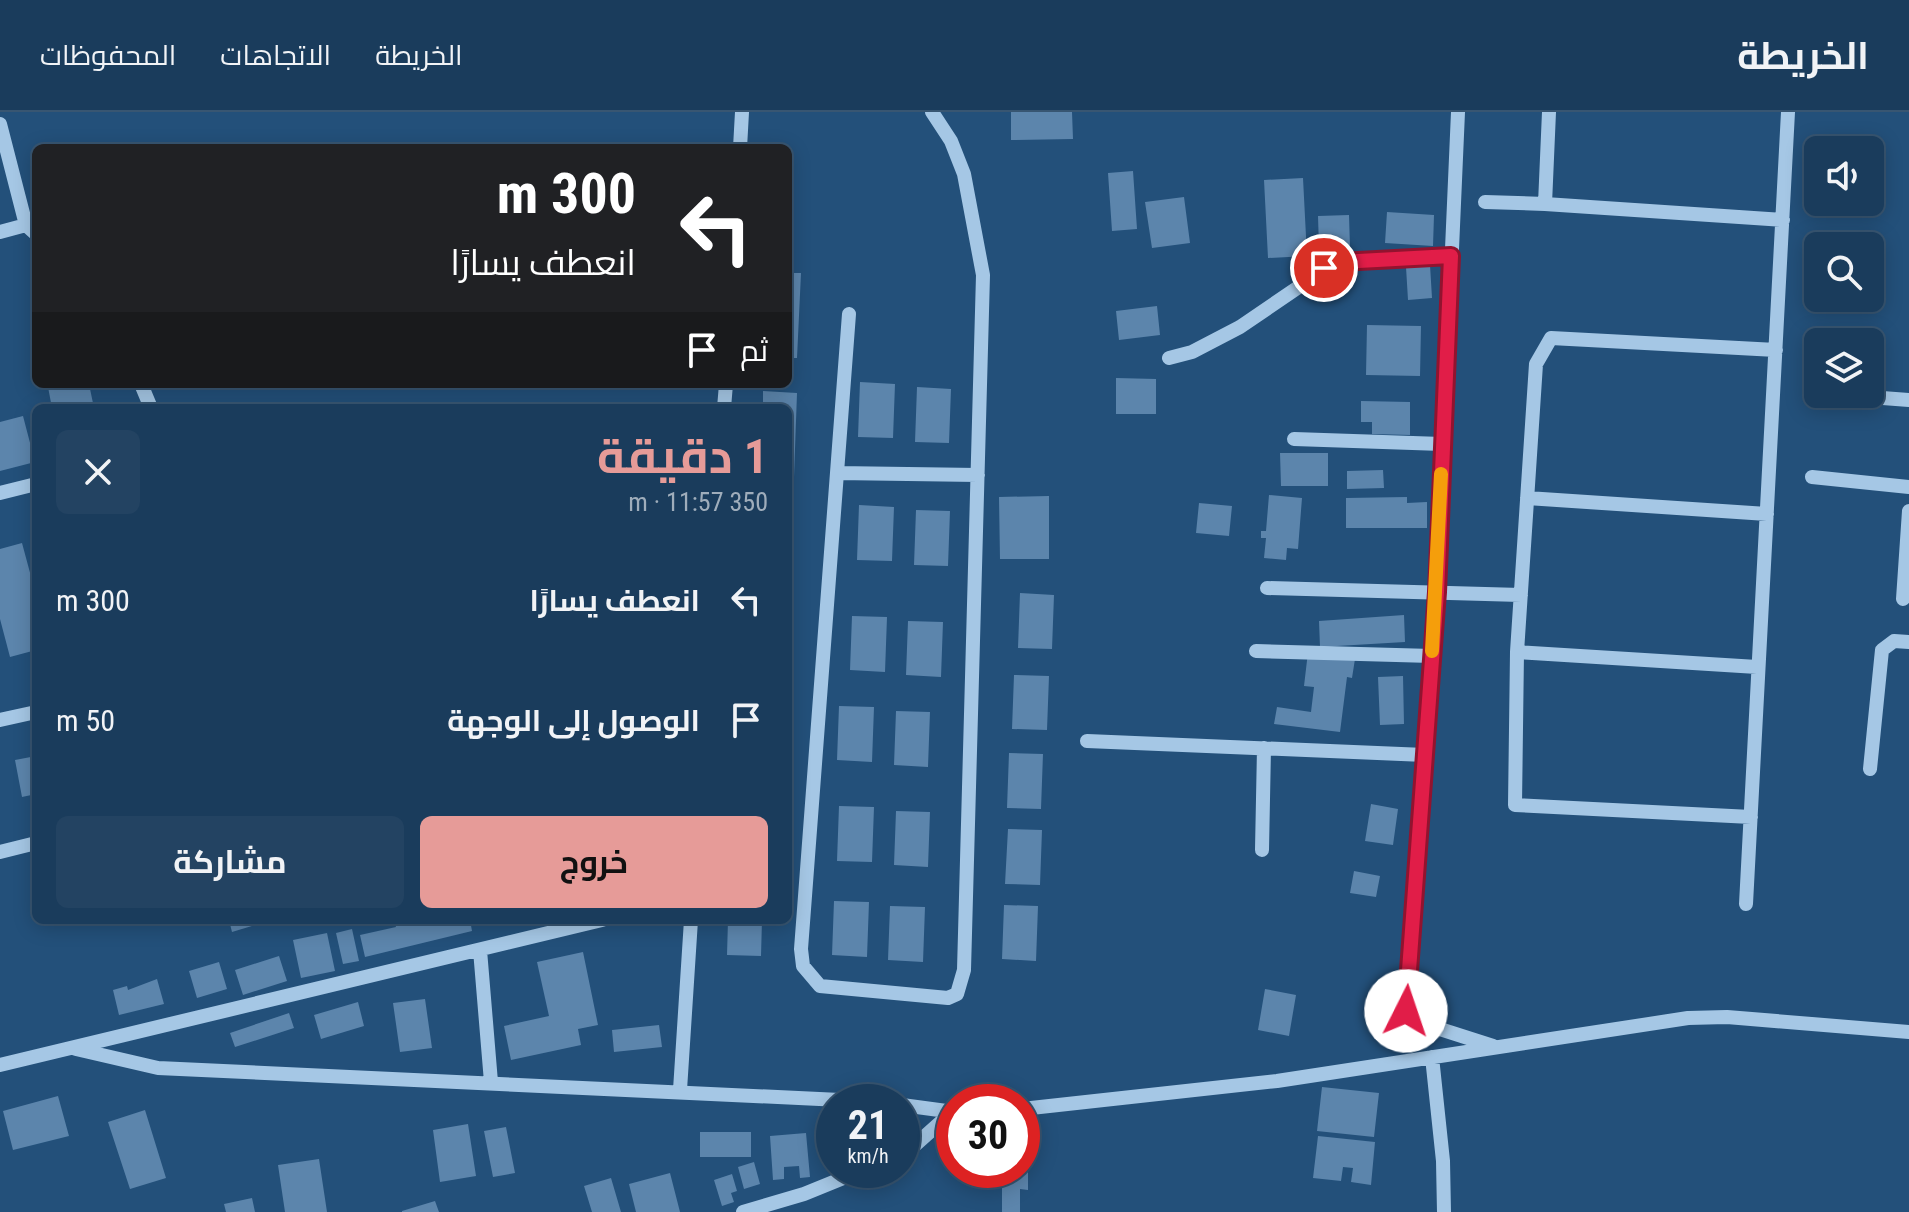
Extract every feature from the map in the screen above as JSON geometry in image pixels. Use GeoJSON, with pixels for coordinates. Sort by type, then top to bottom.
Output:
{"type":"FeatureCollection","features":[{"type":"Feature","properties":{"kind":"street"},"geometry":{"type":"LineString","coordinates":[[740,144],[742,112]]}},
{"type":"Feature","properties":{"kind":"street"},"geometry":{"type":"LineString","coordinates":[[849,314],[801,949],[803,966],[820,986],[948,998],[957,994],[964,970],[983,275],[964,174],[951,141],[932,112]]}},
{"type":"Feature","properties":{"kind":"street"},"geometry":{"type":"LineString","coordinates":[[1458,112],[1437,592],[1406,1011],[1412,1020],[1493,1046]]}},
{"type":"Feature","properties":{"kind":"street"},"geometry":{"type":"LineString","coordinates":[[1545,204],[1549,112]]}},
{"type":"Feature","properties":{"kind":"street"},"geometry":{"type":"LineString","coordinates":[[1746,904],[1788,112]]}},
{"type":"Feature","properties":{"kind":"street"},"geometry":{"type":"LineString","coordinates":[[0,124],[31,230],[0,232]]}},
{"type":"Feature","properties":{"kind":"street"},"geometry":{"type":"LineString","coordinates":[[1485,202],[1783,220]]}},
{"type":"Feature","properties":{"kind":"street"},"geometry":{"type":"LineString","coordinates":[[1169,358],[1192,352],[1240,327],[1331,265],[1451,256]]}},
{"type":"Feature","properties":{"kind":"street"},"geometry":{"type":"LineString","coordinates":[[1751,817],[1515,805],[1517,652],[1536,364],[1551,338],[1776,350]]}},
{"type":"Feature","properties":{"kind":"street"},"geometry":{"type":"LineString","coordinates":[[1884,398],[1909,400]]}},
{"type":"Feature","properties":{"kind":"street"},"geometry":{"type":"LineString","coordinates":[[1294,439],[1442,444]]}},
{"type":"Feature","properties":{"kind":"street"},"geometry":{"type":"LineString","coordinates":[[837,473],[978,475]]}},
{"type":"Feature","properties":{"kind":"street"},"geometry":{"type":"LineString","coordinates":[[1812,477],[1909,487]]}},
{"type":"Feature","properties":{"kind":"street"},"geometry":{"type":"LineString","coordinates":[[0,493],[32,485]]}},
{"type":"Feature","properties":{"kind":"street"},"geometry":{"type":"LineString","coordinates":[[1527,498],[1767,514]]}},
{"type":"Feature","properties":{"kind":"street"},"geometry":{"type":"LineString","coordinates":[[1903,599],[1909,511]]}},
{"type":"Feature","properties":{"kind":"street"},"geometry":{"type":"LineString","coordinates":[[1267,588],[1521,595]]}},
{"type":"Feature","properties":{"kind":"street"},"geometry":{"type":"LineString","coordinates":[[1870,769],[1882,650],[1894,641],[1909,642]]}},
{"type":"Feature","properties":{"kind":"street"},"geometry":{"type":"LineString","coordinates":[[1256,651],[1432,656]]}},
{"type":"Feature","properties":{"kind":"street"},"geometry":{"type":"LineString","coordinates":[[1517,652],[1757,667]]}},
{"type":"Feature","properties":{"kind":"street"},"geometry":{"type":"LineString","coordinates":[[0,720],[32,713]]}},
{"type":"Feature","properties":{"kind":"street"},"geometry":{"type":"LineString","coordinates":[[1087,741],[1425,755]]}},
{"type":"Feature","properties":{"kind":"street"},"geometry":{"type":"LineString","coordinates":[[1262,850],[1264,748]]}},
{"type":"Feature","properties":{"kind":"street"},"geometry":{"type":"LineString","coordinates":[[0,852],[32,844]]}},
{"type":"Feature","properties":{"kind":"street"},"geometry":{"type":"LineString","coordinates":[[0,1065],[586,924]]}},
{"type":"Feature","properties":{"kind":"street"},"geometry":{"type":"LineString","coordinates":[[680,1090],[691,924]]}},
{"type":"Feature","properties":{"kind":"street"},"geometry":{"type":"LineString","coordinates":[[480,950],[491,1082]]}},
{"type":"Feature","properties":{"kind":"street"},"geometry":{"type":"LineString","coordinates":[[1040,1107],[1277,1081],[1688,1018],[1727,1017],[1909,1032]]}},
{"type":"Feature","properties":{"kind":"street"},"geometry":{"type":"LineString","coordinates":[[76,1049],[158,1068],[816,1098]]}},
{"type":"Feature","properties":{"kind":"street"},"geometry":{"type":"LineString","coordinates":[[1432,1057],[1443,1161],[1444,1212]]}},
{"type":"Feature","properties":{"kind":"street"},"geometry":{"type":"LineString","coordinates":[[920,1141],[936,1127]]}},
{"type":"Feature","properties":{"kind":"street"},"geometry":{"type":"LineString","coordinates":[[743,1212],[819,1188]]}},
{"type":"Feature","properties":{"kind":"building"},"geometry":{"type":"Polygon","coordinates":[[[1011,112],[1072,112],[1073,139],[1011,140],[1011,112]]]}},
{"type":"Feature","properties":{"kind":"building"},"geometry":{"type":"Polygon","coordinates":[[[1133,171],[1137,229],[1112,231],[1108,173],[1133,171]]]}},
{"type":"Feature","properties":{"kind":"building"},"geometry":{"type":"Polygon","coordinates":[[[1303,178],[1307,256],[1268,258],[1264,180],[1303,178]]]}},
{"type":"Feature","properties":{"kind":"building"},"geometry":{"type":"Polygon","coordinates":[[[1184,197],[1190,243],[1152,248],[1145,202],[1184,197]]]}},
{"type":"Feature","properties":{"kind":"building"},"geometry":{"type":"Polygon","coordinates":[[[1387,212],[1434,215],[1433,246],[1385,243],[1387,212]]]}},
{"type":"Feature","properties":{"kind":"building"},"geometry":{"type":"Polygon","coordinates":[[[1349,215],[1350,248],[1319,248],[1318,216],[1349,215]]]}},
{"type":"Feature","properties":{"kind":"building"},"geometry":{"type":"Polygon","coordinates":[[[1430,265],[1432,298],[1408,300],[1406,267],[1430,265]]]}},
{"type":"Feature","properties":{"kind":"building"},"geometry":{"type":"Polygon","coordinates":[[[792,273],[801,273],[797,358],[792,358],[792,273]]]}},
{"type":"Feature","properties":{"kind":"building"},"geometry":{"type":"Polygon","coordinates":[[[1157,306],[1160,335],[1119,340],[1116,311],[1157,306]]]}},
{"type":"Feature","properties":{"kind":"building"},"geometry":{"type":"Polygon","coordinates":[[[1367,325],[1421,326],[1420,376],[1366,375],[1367,325]]]}},
{"type":"Feature","properties":{"kind":"building"},"geometry":{"type":"Polygon","coordinates":[[[1116,378],[1156,379],[1156,414],[1116,414],[1116,378]]]}},
{"type":"Feature","properties":{"kind":"building"},"geometry":{"type":"Polygon","coordinates":[[[860,382],[895,384],[893,438],[858,437],[860,382]]]}},
{"type":"Feature","properties":{"kind":"building"},"geometry":{"type":"Polygon","coordinates":[[[917,387],[951,389],[949,443],[915,442],[917,387]]]}},
{"type":"Feature","properties":{"kind":"building"},"geometry":{"type":"Polygon","coordinates":[[[48,388],[90,388],[93,404],[51,404],[48,388]]]}},
{"type":"Feature","properties":{"kind":"building"},"geometry":{"type":"Polygon","coordinates":[[[763,391],[797,393],[794,477],[792,404],[763,404],[763,391]]]}},
{"type":"Feature","properties":{"kind":"building"},"geometry":{"type":"Polygon","coordinates":[[[1361,401],[1410,402],[1410,435],[1372,434],[1372,422],[1361,422],[1361,401]]]}},
{"type":"Feature","properties":{"kind":"building"},"geometry":{"type":"Polygon","coordinates":[[[23,416],[32,463],[0,471],[0,422],[23,416]]]}},
{"type":"Feature","properties":{"kind":"building"},"geometry":{"type":"Polygon","coordinates":[[[1280,453],[1328,453],[1328,486],[1281,486],[1280,453]]]}},
{"type":"Feature","properties":{"kind":"building"},"geometry":{"type":"Polygon","coordinates":[[[1383,470],[1384,488],[1347,489],[1347,471],[1383,470]]]}},
{"type":"Feature","properties":{"kind":"building"},"geometry":{"type":"Polygon","coordinates":[[[1269,495],[1302,498],[1298,549],[1287,548],[1286,560],[1264,558],[1266,538],[1261,538],[1261,531],[1266,531],[1269,495]]]}},
{"type":"Feature","properties":{"kind":"building"},"geometry":{"type":"Polygon","coordinates":[[[1049,496],[1049,559],[1000,559],[999,497],[1049,496]]]}},
{"type":"Feature","properties":{"kind":"building"},"geometry":{"type":"Polygon","coordinates":[[[1407,497],[1407,503],[1427,502],[1427,528],[1346,528],[1346,498],[1407,497]]]}},
{"type":"Feature","properties":{"kind":"building"},"geometry":{"type":"Polygon","coordinates":[[[1199,503],[1232,506],[1229,536],[1196,533],[1199,503]]]}},
{"type":"Feature","properties":{"kind":"building"},"geometry":{"type":"Polygon","coordinates":[[[859,505],[894,507],[892,561],[857,560],[859,505]]]}},
{"type":"Feature","properties":{"kind":"building"},"geometry":{"type":"Polygon","coordinates":[[[916,510],[950,511],[948,566],[914,565],[916,510]]]}},
{"type":"Feature","properties":{"kind":"building"},"geometry":{"type":"Polygon","coordinates":[[[22,543],[32,580],[32,651],[10,657],[0,619],[0,549],[22,543]]]}},
{"type":"Feature","properties":{"kind":"building"},"geometry":{"type":"Polygon","coordinates":[[[1020,593],[1054,595],[1052,649],[1018,648],[1020,593]]]}},
{"type":"Feature","properties":{"kind":"building"},"geometry":{"type":"Polygon","coordinates":[[[1404,615],[1405,642],[1320,647],[1319,621],[1404,615]]]}},
{"type":"Feature","properties":{"kind":"building"},"geometry":{"type":"Polygon","coordinates":[[[852,616],[887,617],[885,672],[850,670],[852,616]]]}},
{"type":"Feature","properties":{"kind":"building"},"geometry":{"type":"Polygon","coordinates":[[[908,621],[943,622],[941,677],[906,675],[908,621]]]}},
{"type":"Feature","properties":{"kind":"building"},"geometry":{"type":"Polygon","coordinates":[[[1308,652],[1355,659],[1352,678],[1347,677],[1340,732],[1274,724],[1277,707],[1311,712],[1314,687],[1304,686],[1308,652]]]}},
{"type":"Feature","properties":{"kind":"building"},"geometry":{"type":"Polygon","coordinates":[[[1014,675],[1049,676],[1047,730],[1012,729],[1014,675]]]}},
{"type":"Feature","properties":{"kind":"building"},"geometry":{"type":"Polygon","coordinates":[[[1403,676],[1404,724],[1380,725],[1378,677],[1403,676]]]}},
{"type":"Feature","properties":{"kind":"building"},"geometry":{"type":"Polygon","coordinates":[[[839,706],[874,707],[872,762],[837,760],[839,706]]]}},
{"type":"Feature","properties":{"kind":"building"},"geometry":{"type":"Polygon","coordinates":[[[896,711],[930,712],[928,767],[894,765],[896,711]]]}},
{"type":"Feature","properties":{"kind":"building"},"geometry":{"type":"Polygon","coordinates":[[[1009,753],[1043,754],[1041,809],[1007,808],[1009,753]]]}},
{"type":"Feature","properties":{"kind":"building"},"geometry":{"type":"Polygon","coordinates":[[[32,757],[32,795],[22,797],[15,760],[32,757]]]}},
{"type":"Feature","properties":{"kind":"building"},"geometry":{"type":"Polygon","coordinates":[[[1371,804],[1398,809],[1393,845],[1365,841],[1371,804]]]}},
{"type":"Feature","properties":{"kind":"building"},"geometry":{"type":"Polygon","coordinates":[[[839,806],[874,807],[872,862],[837,861],[839,806]]]}},
{"type":"Feature","properties":{"kind":"building"},"geometry":{"type":"Polygon","coordinates":[[[896,811],[930,812],[928,867],[894,865],[896,811]]]}},
{"type":"Feature","properties":{"kind":"building"},"geometry":{"type":"Polygon","coordinates":[[[1008,829],[1042,830],[1040,885],[1005,884],[1008,829]]]}},
{"type":"Feature","properties":{"kind":"building"},"geometry":{"type":"Polygon","coordinates":[[[1354,871],[1380,876],[1376,897],[1350,893],[1354,871]]]}},
{"type":"Feature","properties":{"kind":"building"},"geometry":{"type":"Polygon","coordinates":[[[834,901],[869,902],[867,957],[832,955],[834,901]]]}},
{"type":"Feature","properties":{"kind":"building"},"geometry":{"type":"Polygon","coordinates":[[[1004,905],[1038,906],[1036,961],[1002,959],[1004,905]]]}},
{"type":"Feature","properties":{"kind":"building"},"geometry":{"type":"Polygon","coordinates":[[[890,906],[925,907],[923,962],[888,960],[890,906]]]}},
{"type":"Feature","properties":{"kind":"building"},"geometry":{"type":"Polygon","coordinates":[[[230,924],[259,924],[232,932],[230,924]]]}},
{"type":"Feature","properties":{"kind":"building"},"geometry":{"type":"Polygon","coordinates":[[[395,924],[471,924],[472,931],[365,957],[360,935],[396,927],[395,924]]]}},
{"type":"Feature","properties":{"kind":"building"},"geometry":{"type":"Polygon","coordinates":[[[728,924],[762,924],[761,956],[727,955],[728,924]]]}},
{"type":"Feature","properties":{"kind":"building"},"geometry":{"type":"Polygon","coordinates":[[[352,929],[359,961],[343,964],[336,933],[352,929]]]}},
{"type":"Feature","properties":{"kind":"building"},"geometry":{"type":"Polygon","coordinates":[[[327,933],[335,971],[301,978],[293,940],[327,933]]]}},
{"type":"Feature","properties":{"kind":"building"},"geometry":{"type":"Polygon","coordinates":[[[583,952],[598,1025],[578,1029],[581,1045],[511,1060],[504,1026],[549,1016],[537,962],[583,952]]]}},
{"type":"Feature","properties":{"kind":"building"},"geometry":{"type":"Polygon","coordinates":[[[279,956],[287,981],[243,995],[235,970],[279,956]]]}},
{"type":"Feature","properties":{"kind":"building"},"geometry":{"type":"Polygon","coordinates":[[[219,962],[227,989],[197,998],[189,971],[219,962]]]}},
{"type":"Feature","properties":{"kind":"building"},"geometry":{"type":"Polygon","coordinates":[[[157,979],[164,1004],[119,1015],[113,990],[127,986],[128,990],[157,979]]]}},
{"type":"Feature","properties":{"kind":"building"},"geometry":{"type":"Polygon","coordinates":[[[1265,989],[1296,995],[1289,1036],[1258,1030],[1265,989]]]}},
{"type":"Feature","properties":{"kind":"building"},"geometry":{"type":"Polygon","coordinates":[[[425,999],[432,1048],[400,1052],[393,1003],[425,999]]]}},
{"type":"Feature","properties":{"kind":"building"},"geometry":{"type":"Polygon","coordinates":[[[358,1002],[364,1026],[321,1039],[314,1015],[358,1002]]]}},
{"type":"Feature","properties":{"kind":"building"},"geometry":{"type":"Polygon","coordinates":[[[289,1013],[294,1028],[235,1047],[230,1033],[289,1013]]]}},
{"type":"Feature","properties":{"kind":"building"},"geometry":{"type":"Polygon","coordinates":[[[659,1025],[662,1047],[614,1052],[612,1030],[659,1025]]]}},
{"type":"Feature","properties":{"kind":"building"},"geometry":{"type":"Polygon","coordinates":[[[1322,1087],[1379,1093],[1374,1137],[1317,1131],[1322,1087]]]}},
{"type":"Feature","properties":{"kind":"building"},"geometry":{"type":"Polygon","coordinates":[[[58,1096],[69,1136],[13,1150],[3,1111],[58,1096]]]}},
{"type":"Feature","properties":{"kind":"building"},"geometry":{"type":"Polygon","coordinates":[[[145,1110],[166,1178],[130,1189],[108,1122],[145,1110]]]}},
{"type":"Feature","properties":{"kind":"building"},"geometry":{"type":"Polygon","coordinates":[[[468,1124],[476,1176],[440,1182],[433,1130],[468,1124]]]}},
{"type":"Feature","properties":{"kind":"building"},"geometry":{"type":"Polygon","coordinates":[[[506,1127],[515,1173],[493,1177],[484,1131],[506,1127]]]}},
{"type":"Feature","properties":{"kind":"building"},"geometry":{"type":"Polygon","coordinates":[[[700,1132],[751,1132],[751,1157],[700,1157],[700,1132]]]}},
{"type":"Feature","properties":{"kind":"building"},"geometry":{"type":"Polygon","coordinates":[[[806,1133],[810,1177],[800,1178],[799,1166],[784,1167],[784,1179],[773,1180],[770,1136],[806,1133]]]}},
{"type":"Feature","properties":{"kind":"building"},"geometry":{"type":"Polygon","coordinates":[[[1318,1136],[1375,1142],[1371,1185],[1351,1182],[1353,1168],[1343,1167],[1341,1181],[1313,1178],[1318,1136]]]}},
{"type":"Feature","properties":{"kind":"building"},"geometry":{"type":"Polygon","coordinates":[[[319,1159],[327,1212],[285,1212],[278,1165],[319,1159]]]}},
{"type":"Feature","properties":{"kind":"building"},"geometry":{"type":"Polygon","coordinates":[[[754,1162],[760,1184],[744,1189],[738,1167],[754,1162]]]}},
{"type":"Feature","properties":{"kind":"building"},"geometry":{"type":"Polygon","coordinates":[[[670,1173],[680,1212],[636,1212],[629,1184],[670,1173]]]}},
{"type":"Feature","properties":{"kind":"building"},"geometry":{"type":"Polygon","coordinates":[[[732,1174],[737,1191],[731,1193],[734,1202],[722,1206],[714,1180],[732,1174]]]}},
{"type":"Feature","properties":{"kind":"building"},"geometry":{"type":"Polygon","coordinates":[[[611,1178],[621,1212],[592,1212],[584,1186],[611,1178]]]}},
{"type":"Feature","properties":{"kind":"building"},"geometry":{"type":"Polygon","coordinates":[[[1002,1188],[1028,1188],[1020,1189],[1020,1212],[1002,1212],[1002,1188]]]}},
{"type":"Feature","properties":{"kind":"building"},"geometry":{"type":"Polygon","coordinates":[[[252,1198],[255,1212],[226,1212],[224,1204],[252,1198]]]}},
{"type":"Feature","properties":{"kind":"building"},"geometry":{"type":"Polygon","coordinates":[[[435,1201],[439,1212],[402,1212],[402,1211],[435,1201]]]}},
{"type":"Feature","properties":{"kind":"slow traffic"},"geometry":{"type":"LineString","coordinates":[[1432,651],[1441,474]]}},
{"type":"Feature","properties":{"kind":"route"},"geometry":{"type":"LineString","coordinates":[[1324,268],[1340,262],[1451,256],[1437,592],[1406,1011]]}}]}
